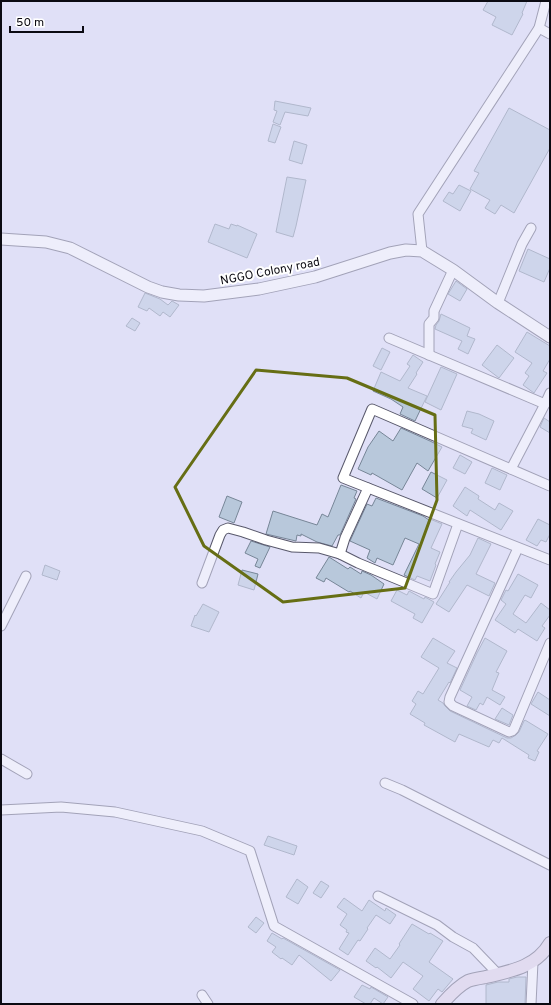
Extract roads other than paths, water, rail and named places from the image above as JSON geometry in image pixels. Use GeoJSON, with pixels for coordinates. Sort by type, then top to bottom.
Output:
{"type":"FeatureCollection","features":[{"type":"Feature","properties":{"kind":"main road"},"geometry":{"type":"LineString","coordinates":[[442,1004],[452,993],[467,981],[518,969],[533,962],[546,950],[550,943]]}},
{"type":"Feature","properties":{"kind":"street"},"geometry":{"type":"LineString","coordinates":[[546,1],[539,28],[418,214],[422,251],[453,270],[498,303],[550,337]]}},
{"type":"Feature","properties":{"kind":"street"},"geometry":{"type":"LineString","coordinates":[[539,28],[550,34]]}},
{"type":"Feature","properties":{"kind":"street"},"geometry":{"type":"LineString","coordinates":[[498,303],[522,244],[531,228]]}},
{"type":"Feature","properties":{"kind":"street","name":"NGGO Colony road"},"geometry":{"type":"LineString","coordinates":[[1,239],[46,242],[70,248],[148,287],[162,292],[179,295],[204,296],[259,289],[315,277],[390,253],[406,250],[422,251]]}},
{"type":"Feature","properties":{"kind":"street"},"geometry":{"type":"LineString","coordinates":[[430,355],[429,324],[434,318],[434,310],[453,270]]}},
{"type":"Feature","properties":{"kind":"street"},"geometry":{"type":"LineString","coordinates":[[389,338],[545,404]]}},
{"type":"Feature","properties":{"kind":"street"},"geometry":{"type":"LineString","coordinates":[[512,469],[550,393]]}},
{"type":"Feature","properties":{"kind":"street"},"geometry":{"type":"LineString","coordinates":[[550,486],[372,409],[343,478],[550,560]]}},
{"type":"Feature","properties":{"kind":"street"},"geometry":{"type":"LineString","coordinates":[[340,554],[345,538],[368,488]]}},
{"type":"Feature","properties":{"kind":"street"},"geometry":{"type":"LineString","coordinates":[[202,583],[220,535],[223,530],[228,528],[292,547],[319,548],[340,554],[433,594],[458,524]]}},
{"type":"Feature","properties":{"kind":"street"},"geometry":{"type":"LineString","coordinates":[[518,548],[450,697],[450,702],[453,706],[509,732],[512,731],[550,643]]}},
{"type":"Feature","properties":{"kind":"street"},"geometry":{"type":"LineString","coordinates":[[1,626],[26,576]]}},
{"type":"Feature","properties":{"kind":"street"},"geometry":{"type":"LineString","coordinates":[[1,759],[27,774]]}},
{"type":"Feature","properties":{"kind":"street"},"geometry":{"type":"LineString","coordinates":[[385,782],[550,865]]}},
{"type":"Feature","properties":{"kind":"street"},"geometry":{"type":"LineString","coordinates":[[1,810],[61,807],[116,812],[202,831],[250,851],[274,926],[413,1004]]}},
{"type":"Feature","properties":{"kind":"street"},"geometry":{"type":"LineString","coordinates":[[378,896],[437,925],[453,937],[473,948],[498,974]]}},
{"type":"Feature","properties":{"kind":"street"},"geometry":{"type":"LineString","coordinates":[[531,1004],[533,962]]}},
{"type":"Feature","properties":{"kind":"street"},"geometry":{"type":"LineString","coordinates":[[202,995],[208,1004]]}}]}
